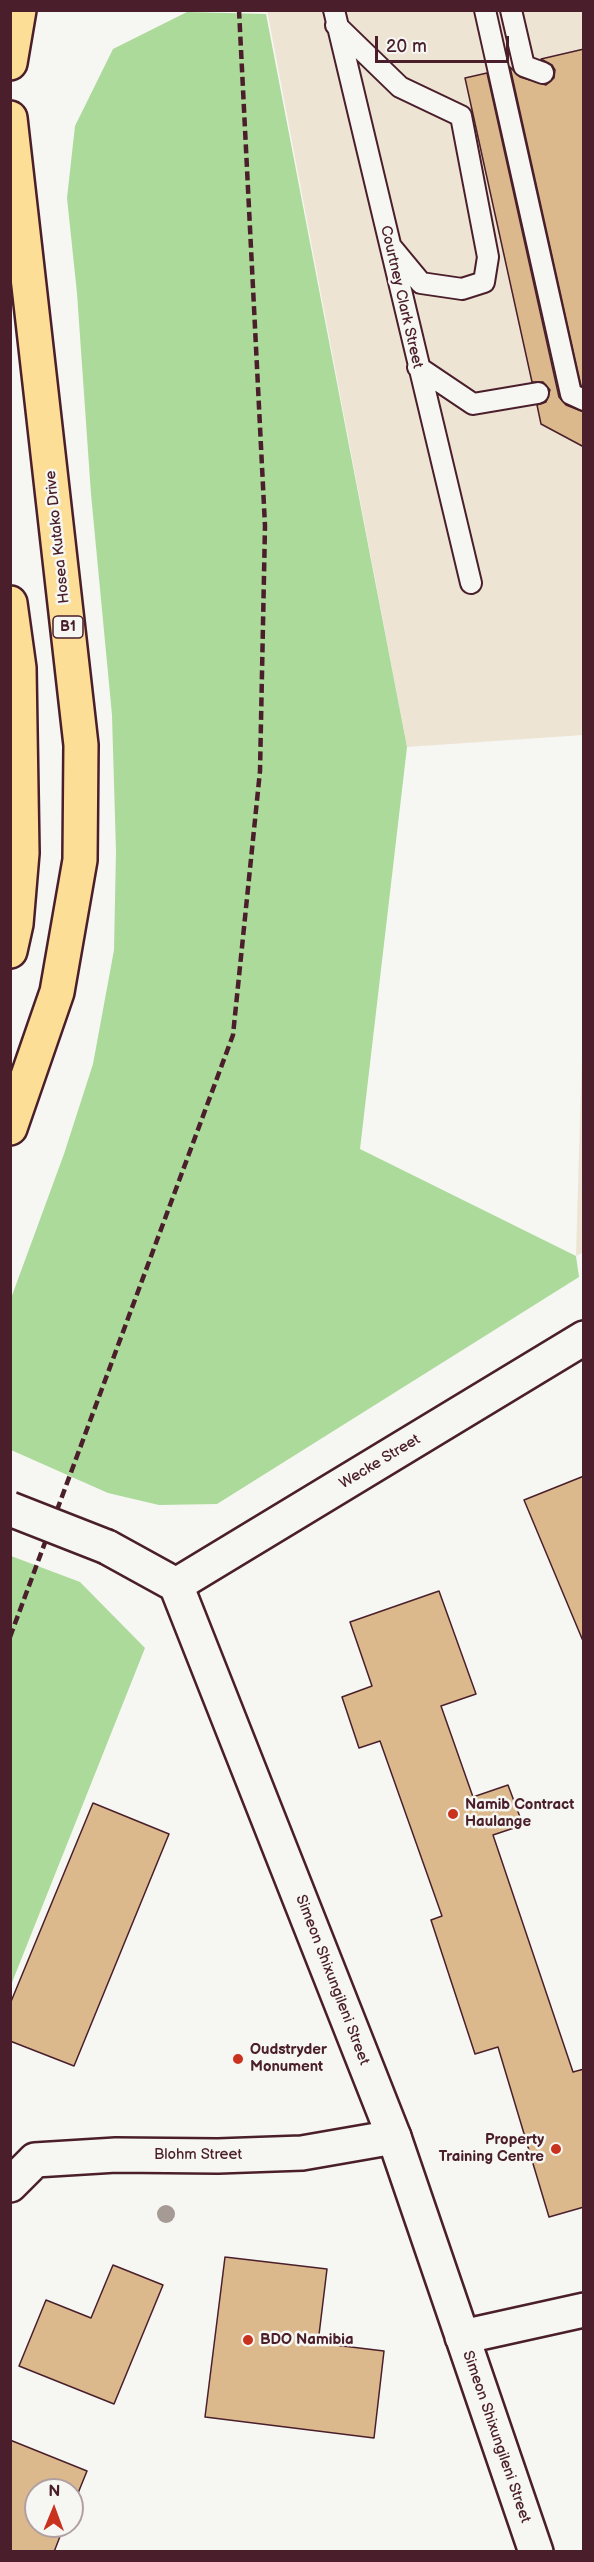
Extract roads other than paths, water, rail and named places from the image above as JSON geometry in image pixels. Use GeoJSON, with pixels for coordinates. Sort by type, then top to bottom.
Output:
{"type":"FeatureCollection","features":[{"type":"Feature","properties":{"kind":"main road"},"geometry":{"type":"LineString","coordinates":[[10,63],[19,10]]}},
{"type":"Feature","properties":{"kind":"main road","name":"Hosea Kutako Drive"},"geometry":{"type":"LineString","coordinates":[[10,118],[81,745],[80,860],[57,992],[10,1128]]}},
{"type":"Feature","properties":{"kind":"main road"},"geometry":{"type":"LineString","coordinates":[[10,603],[19,668],[22,853],[10,951]]}},
{"type":"Feature","properties":{"kind":"street","name":"Wecke Street"},"geometry":{"type":"LineString","coordinates":[[176,1585],[584,1338]]}},
{"type":"Feature","properties":{"kind":"street"},"geometry":{"type":"LineString","coordinates":[[10,1509],[107,1547],[176,1585]]}},
{"type":"Feature","properties":{"kind":"street","name":"Simeon Shixungileni Street"},"geometry":{"type":"LineString","coordinates":[[176,1585],[394,2137],[462,2337],[527,2544]]}},
{"type":"Feature","properties":{"kind":"street","name":"Blohm Street"},"geometry":{"type":"LineString","coordinates":[[10,2185],[35,2160],[116,2155],[218,2156],[302,2153],[394,2137]]}},
{"type":"Feature","properties":{"kind":"street"},"geometry":{"type":"LineString","coordinates":[[462,2337],[584,2310]]}},
{"type":"Feature","properties":{"kind":"lane"},"geometry":{"type":"LineString","coordinates":[[485,10],[571,394],[584,400]]}},
{"type":"Feature","properties":{"kind":"lane"},"geometry":{"type":"LineString","coordinates":[[512,10],[524,66],[543,73]]}},
{"type":"Feature","properties":{"kind":"lane"},"geometry":{"type":"LineString","coordinates":[[335,18],[400,87],[461,116],[488,257],[484,282],[462,289],[421,283],[389,244]]}},
{"type":"Feature","properties":{"kind":"lane","name":"Courtney Clark Street"},"geometry":{"type":"LineString","coordinates":[[335,18],[471,583]]}},
{"type":"Feature","properties":{"kind":"lane"},"geometry":{"type":"LineString","coordinates":[[418,367],[473,404],[538,393]]}},
{"type":"Feature","properties":{"kind":"railway"},"geometry":{"type":"LineString","coordinates":[[10,1637],[233,1035],[260,771],[265,526],[239,10]]}},
{"type":"Feature","properties":{"kind":"place","name":"Namib Contract Haulange"},"geometry":{"type":"Point","coordinates":[453,1814]}},
{"type":"Feature","properties":{"kind":"place","name":"Oudstryder Monument"},"geometry":{"type":"Point","coordinates":[238,2059]}},
{"type":"Feature","properties":{"kind":"place","name":"Property Training Centre"},"geometry":{"type":"Point","coordinates":[556,2149]}},
{"type":"Feature","properties":{"kind":"place","name":"BDO Namibia"},"geometry":{"type":"Point","coordinates":[248,2340]}}]}
